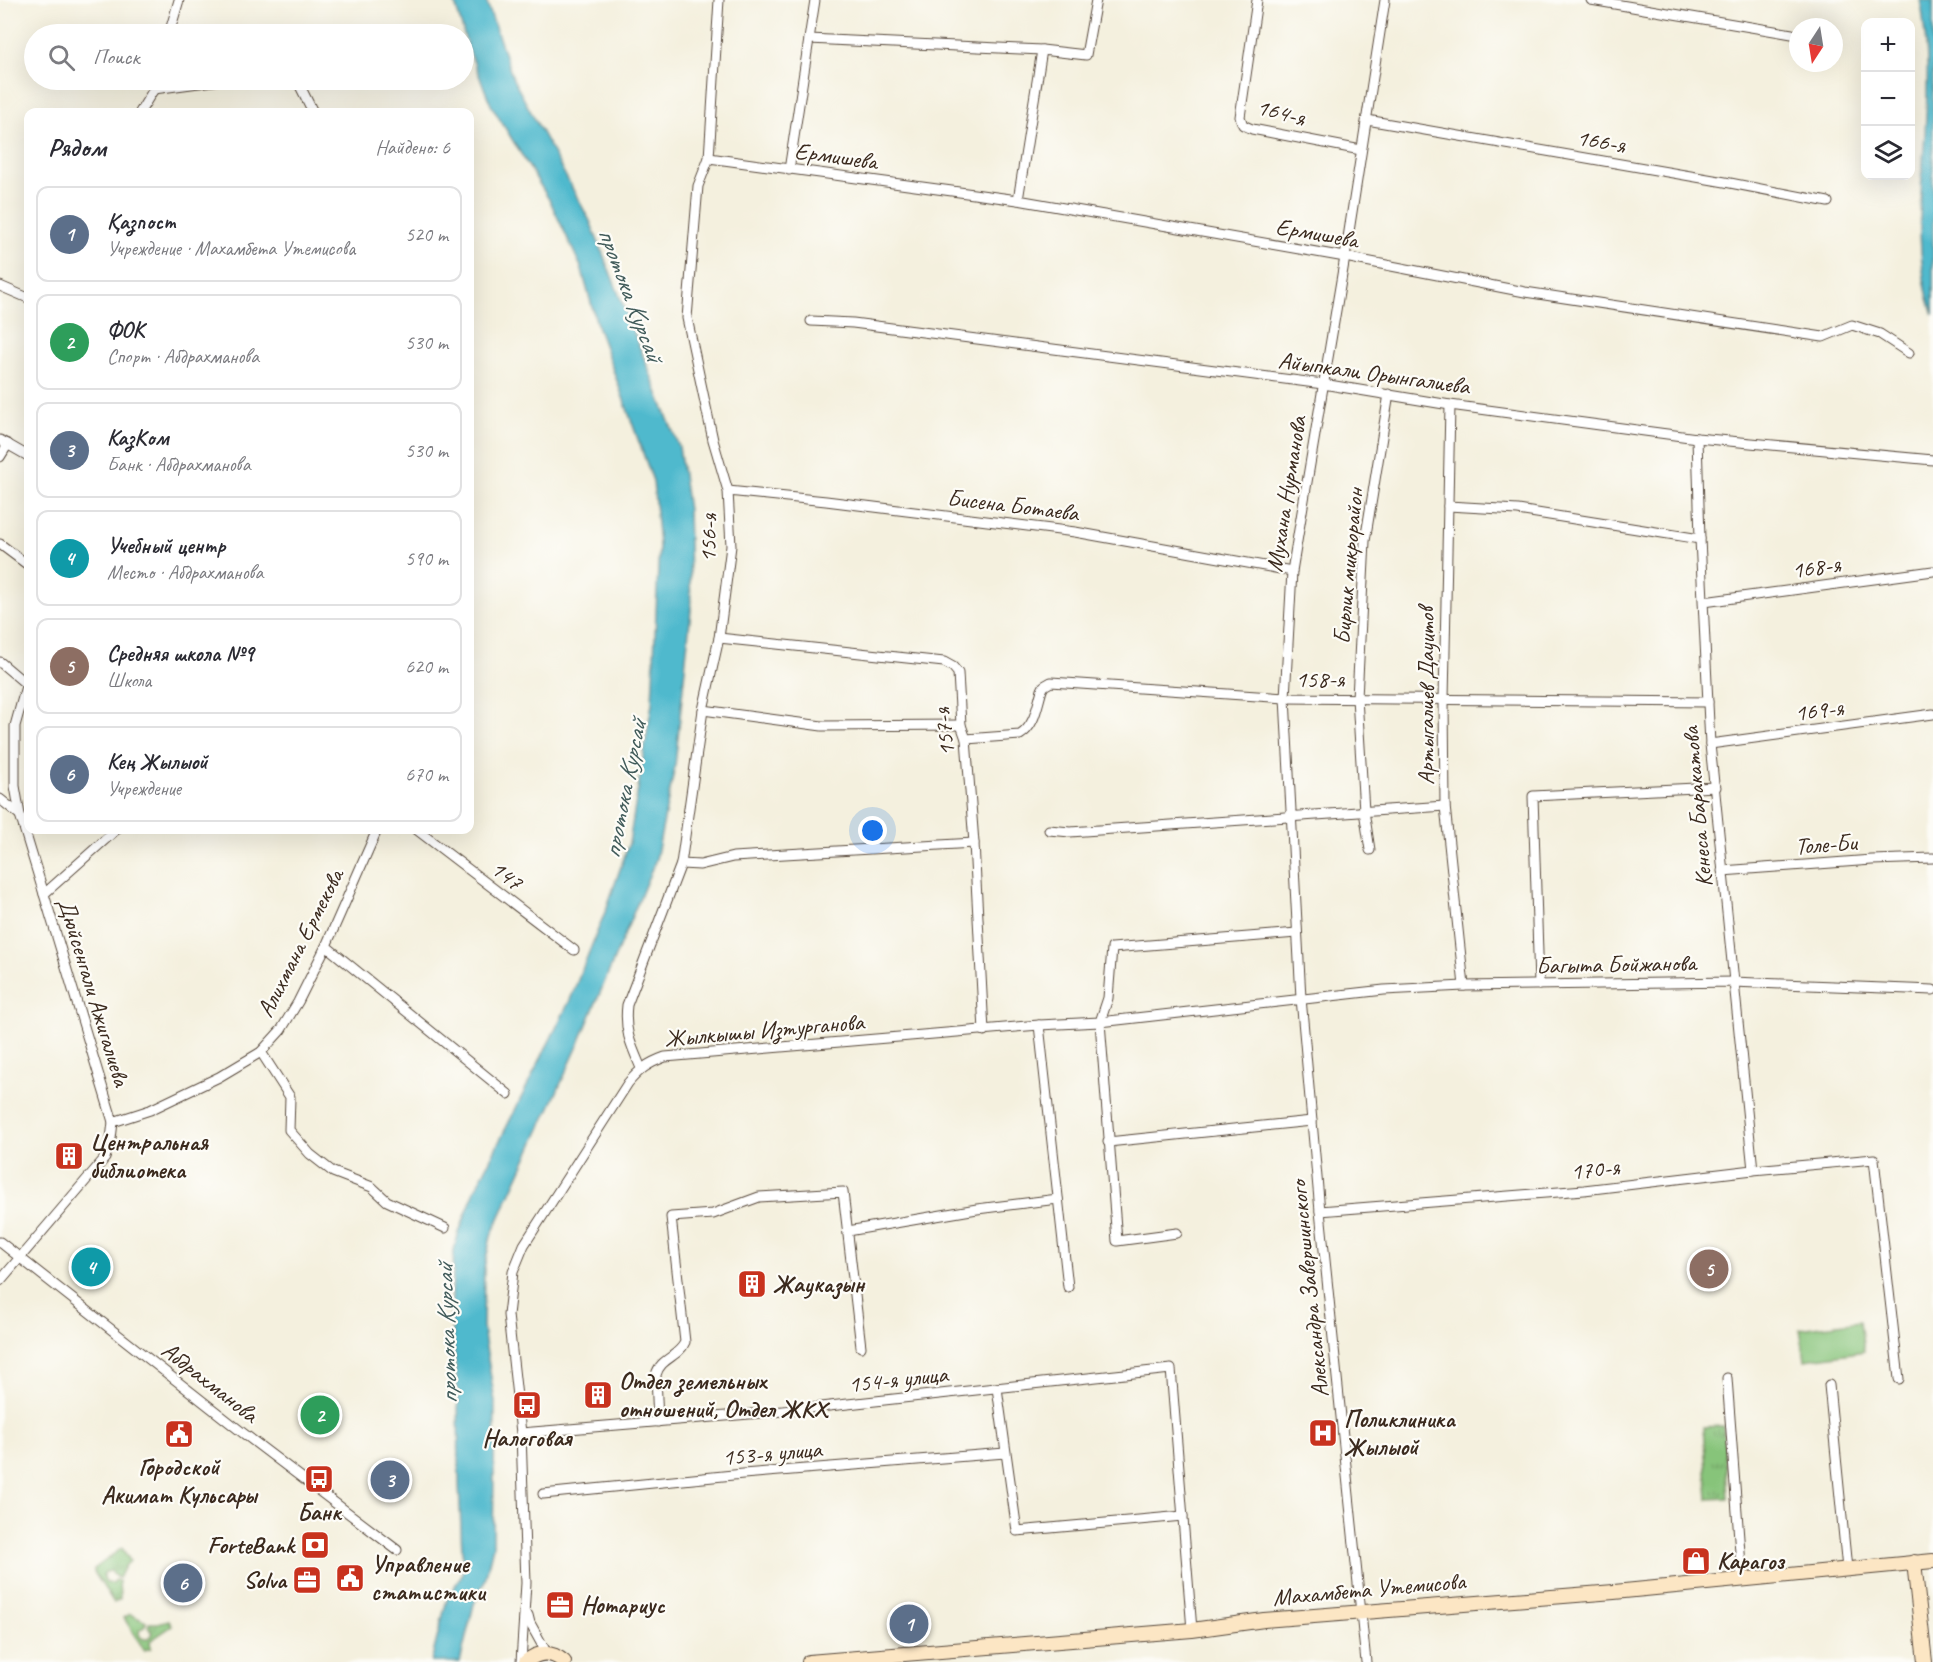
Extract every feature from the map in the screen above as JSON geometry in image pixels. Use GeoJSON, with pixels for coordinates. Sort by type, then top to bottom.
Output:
{"type":"FeatureCollection","features":[{"type":"Feature","properties":{"kind":"street"},"geometry":{"type":"LineString","coordinates":[[172,24],[179,0]]}},
{"type":"Feature","properties":{"kind":"street","name":"156-я"},"geometry":{"type":"LineString","coordinates":[[641,1068],[627,1036],[625,1021],[627,1005],[681,864],[703,710],[719,638],[731,546],[728,491],[713,440],[687,318],[698,186],[709,158],[719,0]]}},
{"type":"Feature","properties":{"kind":"street"},"geometry":{"type":"LineString","coordinates":[[789,170],[815,0]]}},
{"type":"Feature","properties":{"kind":"street"},"geometry":{"type":"LineString","coordinates":[[809,39],[1042,50],[1086,55],[1096,0]]}},
{"type":"Feature","properties":{"kind":"street","name":"164-я"},"geometry":{"type":"LineString","coordinates":[[1257,0],[1240,117],[1243,125],[1252,129],[1361,150]]}},
{"type":"Feature","properties":{"kind":"street","name":"Мухана Нурманова"},"geometry":{"type":"LineString","coordinates":[[1301,998],[1286,698],[1292,571],[1345,257],[1385,0]]}},
{"type":"Feature","properties":{"kind":"street"},"geometry":{"type":"LineString","coordinates":[[1591,0],[1789,33]]}},
{"type":"Feature","properties":{"kind":"street"},"geometry":{"type":"LineString","coordinates":[[1018,200],[1042,50]]}},
{"type":"Feature","properties":{"kind":"street"},"geometry":{"type":"LineString","coordinates":[[142,108],[152,90]]}},
{"type":"Feature","properties":{"kind":"street"},"geometry":{"type":"LineString","coordinates":[[302,90],[311,108]]}},
{"type":"Feature","properties":{"kind":"street","name":"166-я"},"geometry":{"type":"LineString","coordinates":[[1367,120],[1828,202]]}},
{"type":"Feature","properties":{"kind":"street","name":"Ермишева"},"geometry":{"type":"LineString","coordinates":[[709,158],[1018,200],[1345,257],[1525,292],[1823,337],[1852,325],[1880,334],[1909,353]]}},
{"type":"Feature","properties":{"kind":"street"},"geometry":{"type":"LineString","coordinates":[[0,286],[24,296]]}},
{"type":"Feature","properties":{"kind":"street","name":"Айыпкали Орынгалиева"},"geometry":{"type":"LineString","coordinates":[[811,321],[853,323],[1323,384],[1450,405],[1697,438],[1933,460]]}},
{"type":"Feature","properties":{"kind":"street","name":"Бирлик микрорайон"},"geometry":{"type":"LineString","coordinates":[[1370,850],[1364,811],[1357,698],[1365,541],[1389,394]]}},
{"type":"Feature","properties":{"kind":"street","name":"Артыгалиев Дауитов"},"geometry":{"type":"LineString","coordinates":[[1450,405],[1444,700],[1445,806],[1464,986]]}},
{"type":"Feature","properties":{"kind":"street","name":"Кенеса Баракатова"},"geometry":{"type":"LineString","coordinates":[[1697,438],[1710,744],[1753,1170]]}},
{"type":"Feature","properties":{"kind":"street"},"geometry":{"type":"LineString","coordinates":[[0,457],[4,442],[24,454]]}},
{"type":"Feature","properties":{"kind":"street","name":"Бисена Ботаева"},"geometry":{"type":"LineString","coordinates":[[728,491],[1075,532],[1292,571]]}},
{"type":"Feature","properties":{"kind":"street"},"geometry":{"type":"LineString","coordinates":[[1448,506],[1518,510],[1700,539]]}},
{"type":"Feature","properties":{"kind":"street"},"geometry":{"type":"LineString","coordinates":[[0,544],[24,561]]}},
{"type":"Feature","properties":{"kind":"street","name":"168-я"},"geometry":{"type":"LineString","coordinates":[[1704,602],[1933,571]]}},
{"type":"Feature","properties":{"kind":"street","name":"157-я"},"geometry":{"type":"LineString","coordinates":[[719,638],[944,662],[958,673],[961,725],[966,739],[974,843],[984,1030]]}},
{"type":"Feature","properties":{"kind":"street"},"geometry":{"type":"LineString","coordinates":[[0,662],[24,680]]}},
{"type":"Feature","properties":{"kind":"street","name":"158-я"},"geometry":{"type":"LineString","coordinates":[[966,739],[1020,735],[1027,731],[1042,690],[1051,682],[1286,698],[1708,702]]}},
{"type":"Feature","properties":{"kind":"street","name":"Дюйсенгали Ажигалиева"},"geometry":{"type":"LineString","coordinates":[[24,693],[15,726],[15,786],[24,828]]}},
{"type":"Feature","properties":{"kind":"street"},"geometry":{"type":"LineString","coordinates":[[703,710],[822,726],[961,725]]}},
{"type":"Feature","properties":{"kind":"street","name":"169-я"},"geometry":{"type":"LineString","coordinates":[[1710,744],[1933,714]]}},
{"type":"Feature","properties":{"kind":"street"},"geometry":{"type":"LineString","coordinates":[[1539,985],[1533,796],[1716,787]]}},
{"type":"Feature","properties":{"kind":"street"},"geometry":{"type":"LineString","coordinates":[[0,799],[20,815]]}},
{"type":"Feature","properties":{"kind":"street"},"geometry":{"type":"LineString","coordinates":[[1049,830],[1070,832],[1445,806]]}},
{"type":"Feature","properties":{"kind":"street","name":"Дюйсенгали Ажигалиева"},"geometry":{"type":"LineString","coordinates":[[0,1281],[105,1158],[113,1122],[26,834]]}},
{"type":"Feature","properties":{"kind":"street"},"geometry":{"type":"LineString","coordinates":[[44,894],[112,834]]}},
{"type":"Feature","properties":{"kind":"street","name":"Алихмана Ермекова"},"geometry":{"type":"LineString","coordinates":[[113,1122],[170,1101],[219,1077],[261,1052],[281,1030],[326,946],[375,834]]}},
{"type":"Feature","properties":{"kind":"street","name":"147"},"geometry":{"type":"LineString","coordinates":[[422,834],[574,951]]}},
{"type":"Feature","properties":{"kind":"street"},"geometry":{"type":"LineString","coordinates":[[681,864],[700,864],[733,857],[974,843]]}},
{"type":"Feature","properties":{"kind":"street","name":"Толе-Би"},"geometry":{"type":"LineString","coordinates":[[1722,871],[1933,858]]}},
{"type":"Feature","properties":{"kind":"street"},"geometry":{"type":"LineString","coordinates":[[1177,1233],[1117,1241],[1100,1022],[1108,998],[1112,948],[1297,933]]}},
{"type":"Feature","properties":{"kind":"street"},"geometry":{"type":"LineString","coordinates":[[326,946],[508,1094]]}},
{"type":"Feature","properties":{"kind":"street","name":"Багыта Бойжанова"},"geometry":{"type":"LineString","coordinates":[[1301,998],[1383,990],[1464,986],[1733,982],[1933,990]]}},
{"type":"Feature","properties":{"kind":"street","name":"Жылкышы Изтурганова"},"geometry":{"type":"LineString","coordinates":[[526,1607],[521,1433],[508,1315],[513,1272],[524,1245],[628,1083],[641,1068],[665,1057],[1039,1025],[1100,1022],[1301,998]]}},
{"type":"Feature","properties":{"kind":"street","name":"Александра Завершинского"},"geometry":{"type":"LineString","coordinates":[[1301,998],[1320,1211],[1366,1662]]}},
{"type":"Feature","properties":{"kind":"street"},"geometry":{"type":"LineString","coordinates":[[1039,1025],[1068,1287]]}},
{"type":"Feature","properties":{"kind":"street"},"geometry":{"type":"LineString","coordinates":[[261,1052],[290,1096],[289,1130],[310,1154],[333,1172],[372,1187],[387,1201],[445,1228]]}},
{"type":"Feature","properties":{"kind":"street"},"geometry":{"type":"LineString","coordinates":[[1108,1142],[1312,1121]]}},
{"type":"Feature","properties":{"kind":"street","name":"170-я"},"geometry":{"type":"LineString","coordinates":[[1320,1211],[1584,1190],[1753,1170],[1874,1159],[1899,1379]]}},
{"type":"Feature","properties":{"kind":"street"},"geometry":{"type":"LineString","coordinates":[[658,1422],[657,1369],[661,1363],[682,1349],[685,1342],[671,1217],[713,1214],[759,1197],[843,1192],[861,1347]]}},
{"type":"Feature","properties":{"kind":"street"},"geometry":{"type":"LineString","coordinates":[[848,1231],[1058,1198]]}},
{"type":"Feature","properties":{"kind":"street","name":"Абдрахманова"},"geometry":{"type":"LineString","coordinates":[[0,1242],[243,1433],[398,1550]]}},
{"type":"Feature","properties":{"kind":"street","name":"154-я улица"},"geometry":{"type":"LineString","coordinates":[[521,1433],[774,1412],[1171,1369],[1183,1516]]}},
{"type":"Feature","properties":{"kind":"street"},"geometry":{"type":"LineString","coordinates":[[1727,1378],[1742,1579]]}},
{"type":"Feature","properties":{"kind":"street"},"geometry":{"type":"LineString","coordinates":[[1829,1385],[1847,1569]]}},
{"type":"Feature","properties":{"kind":"street"},"geometry":{"type":"LineString","coordinates":[[997,1388],[1017,1531],[1183,1516],[1192,1630]]}},
{"type":"Feature","properties":{"kind":"street","name":"153-я улица"},"geometry":{"type":"LineString","coordinates":[[543,1494],[743,1474],[1005,1453]]}},
{"type":"Feature","properties":{"kind":"street","name":"Махамбета Утемисова"},"geometry":{"type":"LineString","coordinates":[[809,1662],[1192,1630],[1264,1620],[1614,1592],[1933,1561]]}},
{"type":"Feature","properties":{"kind":"street"},"geometry":{"type":"LineString","coordinates":[[1914,1562],[1925,1662]]}},
{"type":"Feature","properties":{"kind":"street"},"geometry":{"type":"LineString","coordinates":[[521,1662],[526,1607]]}},
{"type":"Feature","properties":{"kind":"street"},"geometry":{"type":"LineString","coordinates":[[526,1607],[530,1623],[559,1658]]}},
{"type":"Feature","properties":{"kind":"street"},"geometry":{"type":"LineString","coordinates":[[523,1639],[559,1658]]}},
{"type":"Feature","properties":{"kind":"street"},"geometry":{"type":"LineString","coordinates":[[526,1662],[539,1654],[548,1653],[559,1658]]}},
{"type":"Feature","properties":{"kind":"green space"},"geometry":{"type":"Polygon","coordinates":[[[1860,1321],[1864,1351],[1805,1360],[1800,1329],[1860,1321]]]}},
{"type":"Feature","properties":{"kind":"green space"},"geometry":{"type":"Polygon","coordinates":[[[1723,1426],[1728,1498],[1708,1499],[1703,1427],[1723,1426]]]}},
{"type":"Feature","properties":{"kind":"green space"},"geometry":{"type":"Polygon","coordinates":[[[122,1548],[130,1561],[119,1578],[111,1571],[105,1572],[103,1576],[106,1583],[119,1581],[120,1599],[114,1603],[94,1569],[122,1548]]]}},
{"type":"Feature","properties":{"kind":"green space"},"geometry":{"type":"Polygon","coordinates":[[[130,1614],[146,1622],[139,1631],[140,1637],[144,1639],[148,1639],[152,1633],[148,1627],[149,1623],[169,1620],[172,1626],[150,1641],[151,1648],[144,1650],[124,1618],[130,1614]]]}},
{"type":"Feature","properties":{"kind":"water"},"geometry":{"type":"Polygon","coordinates":[[[454,0],[486,0],[513,79],[590,221],[679,447],[688,510],[691,610],[675,766],[656,859],[577,1048],[491,1236],[484,1268],[483,1329],[495,1402],[493,1546],[485,1580],[474,1604],[460,1662],[431,1662],[447,1599],[463,1573],[458,1395],[451,1313],[454,1250],[475,1190],[570,1000],[607,907],[629,843],[652,703],[659,545],[653,481],[598,328],[581,267],[550,201],[491,105],[474,63],[474,24],[461,24],[454,0]]]}},
{"type":"Feature","properties":{"kind":"water"},"geometry":{"type":"Polygon","coordinates":[[[1921,0],[1933,0],[1933,315],[1925,285],[1921,254],[1921,191],[1927,95],[1926,48],[1921,0]]]}},
{"type":"Feature","properties":{"kind":"place","name":"Центральная библиотека"},"geometry":{"type":"Point","coordinates":[69,1156]}},
{"type":"Feature","properties":{"kind":"place","name":"Учебный центр"},"geometry":{"type":"Point","coordinates":[91,1267]}},
{"type":"Feature","properties":{"kind":"place","name":"Средняя школа №9"},"geometry":{"type":"Point","coordinates":[1709,1269]}},
{"type":"Feature","properties":{"kind":"place","name":"Жауказын"},"geometry":{"type":"Point","coordinates":[752,1284]}},
{"type":"Feature","properties":{"kind":"place","name":"Отдел земельных отношений, Отдел ЖКХ"},"geometry":{"type":"Point","coordinates":[598,1395]}},
{"type":"Feature","properties":{"kind":"place","name":"Налоговая"},"geometry":{"type":"Point","coordinates":[527,1405]}},
{"type":"Feature","properties":{"kind":"place","name":"ФОК"},"geometry":{"type":"Point","coordinates":[320,1415]}},
{"type":"Feature","properties":{"kind":"place","name":"Поликлиника Жылыой"},"geometry":{"type":"Point","coordinates":[1323,1433]}},
{"type":"Feature","properties":{"kind":"place","name":"Городской Акимат Кульсары"},"geometry":{"type":"Point","coordinates":[179,1434]}},
{"type":"Feature","properties":{"kind":"place","name":"Банк"},"geometry":{"type":"Point","coordinates":[319,1479]}},
{"type":"Feature","properties":{"kind":"place","name":"КазКом"},"geometry":{"type":"Point","coordinates":[390,1480]}},
{"type":"Feature","properties":{"kind":"place","name":"ForteBank"},"geometry":{"type":"Point","coordinates":[315,1545]}},
{"type":"Feature","properties":{"kind":"place","name":"Карагоз"},"geometry":{"type":"Point","coordinates":[1696,1561]}},
{"type":"Feature","properties":{"kind":"place","name":"Управление статистики"},"geometry":{"type":"Point","coordinates":[350,1578]}},
{"type":"Feature","properties":{"kind":"place","name":"Solva"},"geometry":{"type":"Point","coordinates":[307,1580]}},
{"type":"Feature","properties":{"kind":"place","name":"Кең Жылыой"},"geometry":{"type":"Point","coordinates":[183,1583]}},
{"type":"Feature","properties":{"kind":"place","name":"Нотариус"},"geometry":{"type":"Point","coordinates":[560,1605]}},
{"type":"Feature","properties":{"kind":"place","name":"Қазпост"},"geometry":{"type":"Point","coordinates":[909,1624]}},
{"type":"Feature","properties":{"kind":"water label","name":"протока Курсай"},"geometry":{"type":"Point","coordinates":[631,294]}},
{"type":"Feature","properties":{"kind":"water label","name":"протока Курсай"},"geometry":{"type":"Point","coordinates":[624,789]}},
{"type":"Feature","properties":{"kind":"water label","name":"протока Курсай"},"geometry":{"type":"Point","coordinates":[446,1334]}}]}
